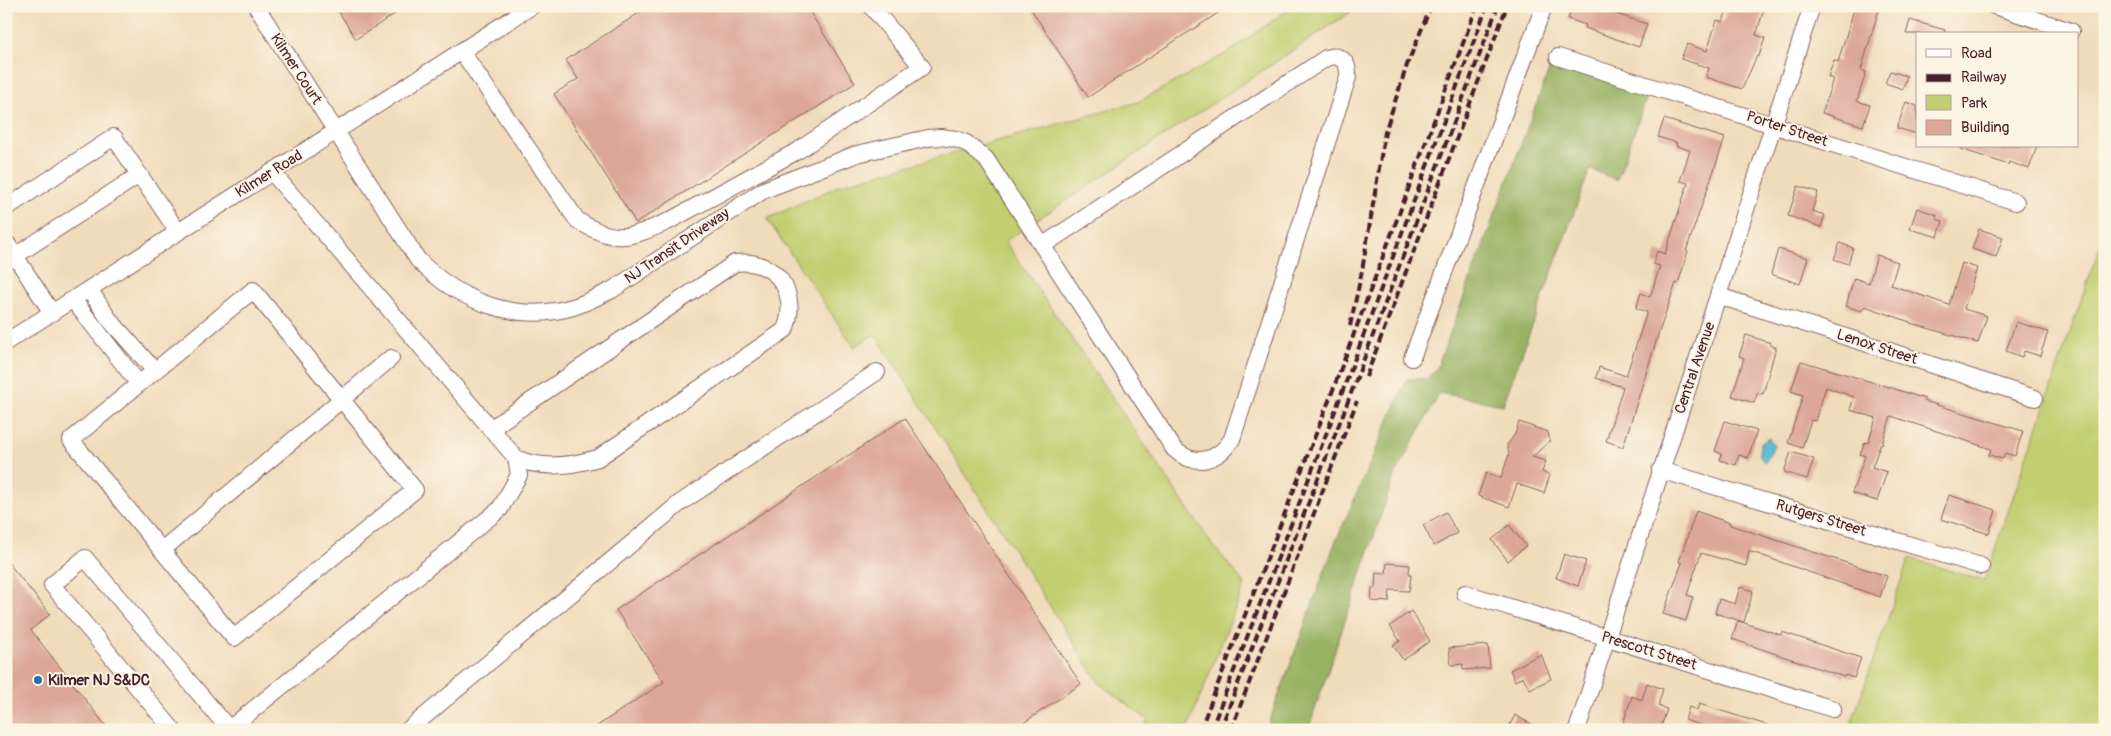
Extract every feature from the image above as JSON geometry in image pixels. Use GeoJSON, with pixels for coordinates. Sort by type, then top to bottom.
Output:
{"type":"FeatureCollection","features":[{"type":"Feature","properties":{"kind":"street","name":"Kilmer Court"},"geometry":{"type":"LineString","coordinates":[[256,6],[337,132]]}},
{"type":"Feature","properties":{"kind":"street","name":"Kilmer Road"},"geometry":{"type":"LineString","coordinates":[[6,342],[532,6]]}},
{"type":"Feature","properties":{"kind":"street"},"geometry":{"type":"LineString","coordinates":[[462,52],[577,220],[604,235],[621,238],[669,221],[799,150],[922,67],[871,6]]}},
{"type":"Feature","properties":{"kind":"street"},"geometry":{"type":"LineString","coordinates":[[1412,358],[1544,6]]}},
{"type":"Feature","properties":{"kind":"street","name":"Central Avenue"},"geometry":{"type":"LineString","coordinates":[[1577,730],[1812,6]]}},
{"type":"Feature","properties":{"kind":"street"},"geometry":{"type":"LineString","coordinates":[[1994,6],[2071,31]]}},
{"type":"Feature","properties":{"kind":"street","name":"NJ Transit Driveway"},"geometry":{"type":"LineString","coordinates":[[337,132],[418,260],[443,283],[462,295],[502,310],[523,312],[546,312],[572,307],[612,290],[764,190],[857,154],[928,138],[956,139],[977,150],[986,159],[1042,246],[1174,449],[1183,457],[1205,460],[1216,457],[1226,449],[1232,439],[1348,77],[1349,68],[1346,62],[1338,57],[1326,58],[1042,246]]}},
{"type":"Feature","properties":{"kind":"street","name":"Porter Street"},"geometry":{"type":"LineString","coordinates":[[1558,57],[2016,202]]}},
{"type":"Feature","properties":{"kind":"street"},"geometry":{"type":"LineString","coordinates":[[6,208],[114,137],[178,232]]}},
{"type":"Feature","properties":{"kind":"street"},"geometry":{"type":"LineString","coordinates":[[272,172],[490,429],[516,458],[530,465],[547,466],[581,463],[598,458],[785,330],[791,317],[787,290],[776,275],[765,266],[749,262],[735,263],[490,429]]}},
{"type":"Feature","properties":{"kind":"street"},"geometry":{"type":"LineString","coordinates":[[15,256],[140,175]]}},
{"type":"Feature","properties":{"kind":"street"},"geometry":{"type":"LineString","coordinates":[[6,242],[52,313]]}},
{"type":"Feature","properties":{"kind":"street"},"geometry":{"type":"LineString","coordinates":[[89,290],[109,318],[155,371]]}},
{"type":"Feature","properties":{"kind":"street"},"geometry":{"type":"LineString","coordinates":[[253,290],[415,490],[234,638],[71,440],[155,371],[253,290]]}},
{"type":"Feature","properties":{"kind":"street","name":"Lenox Street"},"geometry":{"type":"LineString","coordinates":[[1719,296],[2035,398]]}},
{"type":"Feature","properties":{"kind":"street"},"geometry":{"type":"LineString","coordinates":[[73,300],[139,384]]}},
{"type":"Feature","properties":{"kind":"street"},"geometry":{"type":"LineString","coordinates":[[162,550],[391,358]]}},
{"type":"Feature","properties":{"kind":"street"},"geometry":{"type":"LineString","coordinates":[[408,730],[680,503],[878,372]]}},
{"type":"Feature","properties":{"kind":"street"},"geometry":{"type":"LineString","coordinates":[[173,730],[52,585],[85,558],[228,729],[500,509],[519,475],[516,458]]}},
{"type":"Feature","properties":{"kind":"street","name":"Rutgers Street"},"geometry":{"type":"LineString","coordinates":[[1660,470],[1981,566]]}},
{"type":"Feature","properties":{"kind":"street","name":"Prescott Street"},"geometry":{"type":"LineString","coordinates":[[1465,593],[1833,709]]}},
{"type":"Feature","properties":{"kind":"green space"},"geometry":{"type":"Polygon","coordinates":[[[1293,6],[1360,6],[1005,241],[1212,544],[1245,584],[1187,730],[1144,730],[1148,720],[1100,684],[875,334],[854,347],[767,219],[842,184],[1138,102],[1229,52],[1293,6]]]}},
{"type":"Feature","properties":{"kind":"green space"},"geometry":{"type":"Polygon","coordinates":[[[1551,65],[1648,94],[1617,180],[1590,169],[1503,405],[1440,393],[1394,477],[1308,730],[1266,730],[1335,543],[1407,379],[1427,379],[1437,368],[1551,65]]]}},
{"type":"Feature","properties":{"kind":"green space"},"geometry":{"type":"Polygon","coordinates":[[[2105,245],[2105,730],[1849,730],[1909,558],[1984,581],[2100,246],[2105,245]]]}},
{"type":"Feature","properties":{"kind":"water"},"geometry":{"type":"Polygon","coordinates":[[[1769,438],[1774,445],[1767,460],[1764,462],[1760,456],[1760,444],[1769,438]]]}},
{"type":"Feature","properties":{"kind":"building"},"geometry":{"type":"Polygon","coordinates":[[[335,6],[407,6],[356,39],[335,6]]]}},
{"type":"Feature","properties":{"kind":"building"},"geometry":{"type":"Polygon","coordinates":[[[650,6],[806,6],[855,83],[636,223],[554,94],[578,79],[566,60],[650,6]]]}},
{"type":"Feature","properties":{"kind":"building"},"geometry":{"type":"Polygon","coordinates":[[[1029,6],[1229,6],[1088,97],[1029,6]]]}},
{"type":"Feature","properties":{"kind":"building"},"geometry":{"type":"Polygon","coordinates":[[[1572,6],[1609,6],[1607,11],[1647,24],[1639,47],[1585,28],[1586,25],[1568,19],[1572,6]]]}},
{"type":"Feature","properties":{"kind":"building"},"geometry":{"type":"Polygon","coordinates":[[[1728,6],[1765,6],[1756,35],[1765,38],[1759,56],[1757,56],[1742,89],[1706,77],[1709,68],[1681,59],[1687,44],[1707,51],[1717,20],[1723,22],[1728,6]]]}},
{"type":"Feature","properties":{"kind":"building"},"geometry":{"type":"Polygon","coordinates":[[[1855,6],[1880,6],[1861,70],[1866,72],[1857,101],[1870,105],[1863,126],[1822,113],[1833,79],[1828,77],[1834,60],[1838,62],[1855,6]]]}},
{"type":"Feature","properties":{"kind":"building"},"geometry":{"type":"Polygon","coordinates":[[[1910,20],[1945,30],[1944,32],[1906,34],[1910,20]]]}},
{"type":"Feature","properties":{"kind":"building"},"geometry":{"type":"Polygon","coordinates":[[[1890,71],[1907,76],[1903,89],[1885,83],[1890,71]]]}},
{"type":"Feature","properties":{"kind":"building"},"geometry":{"type":"Polygon","coordinates":[[[1906,102],[1916,106],[1916,134],[1897,128],[1906,102]]]}},
{"type":"Feature","properties":{"kind":"building"},"geometry":{"type":"Polygon","coordinates":[[[1664,119],[1725,138],[1686,251],[1688,251],[1678,284],[1676,283],[1659,332],[1623,447],[1606,441],[1623,387],[1596,378],[1599,367],[1626,376],[1647,312],[1636,308],[1641,293],[1650,297],[1660,266],[1653,264],[1657,251],[1665,254],[1688,183],[1680,181],[1690,150],[1676,146],[1677,143],[1658,137],[1664,119]]]}},
{"type":"Feature","properties":{"kind":"building"},"geometry":{"type":"Polygon","coordinates":[[[2036,148],[2029,169],[2009,162],[2008,165],[1961,149],[2036,148]]]}},
{"type":"Feature","properties":{"kind":"building"},"geometry":{"type":"Polygon","coordinates":[[[1798,186],[1818,192],[1812,211],[1825,215],[1821,227],[1788,216],[1798,186]]]}},
{"type":"Feature","properties":{"kind":"building"},"geometry":{"type":"Polygon","coordinates":[[[1917,208],[1937,215],[1936,219],[1943,221],[1938,237],[1910,229],[1917,208]]]}},
{"type":"Feature","properties":{"kind":"building"},"geometry":{"type":"Polygon","coordinates":[[[1979,229],[2003,237],[1996,257],[1972,249],[1979,229]]]}},
{"type":"Feature","properties":{"kind":"building"},"geometry":{"type":"Polygon","coordinates":[[[1840,243],[1853,248],[1848,264],[1834,259],[1840,243]]]}},
{"type":"Feature","properties":{"kind":"building"},"geometry":{"type":"Polygon","coordinates":[[[1778,249],[1808,258],[1800,284],[1771,274],[1778,249]]]}},
{"type":"Feature","properties":{"kind":"building"},"geometry":{"type":"Polygon","coordinates":[[[1877,255],[1898,262],[1891,285],[1949,305],[1962,263],[1977,268],[1964,309],[1987,316],[1978,343],[1910,323],[1865,306],[1861,311],[1846,306],[1854,278],[1869,283],[1877,255]]]}},
{"type":"Feature","properties":{"kind":"building"},"geometry":{"type":"Polygon","coordinates":[[[2016,322],[2048,332],[2040,356],[2024,351],[2022,357],[2006,351],[2016,322]]]}},
{"type":"Feature","properties":{"kind":"building"},"geometry":{"type":"Polygon","coordinates":[[[1746,335],[1771,343],[1770,345],[1776,347],[1763,394],[1758,392],[1754,403],[1732,396],[1744,358],[1739,356],[1746,335]]]}},
{"type":"Feature","properties":{"kind":"building"},"geometry":{"type":"Polygon","coordinates":[[[1801,361],[1892,388],[1925,399],[1924,401],[2023,431],[2015,456],[2005,453],[2003,459],[1989,455],[1991,449],[1891,416],[1872,467],[1887,472],[1877,501],[1852,493],[1865,456],[1860,454],[1865,442],[1868,443],[1876,418],[1850,410],[1854,397],[1826,387],[1815,421],[1811,420],[1802,448],[1788,443],[1803,395],[1791,391],[1801,361]]]}},
{"type":"Feature","properties":{"kind":"building"},"geometry":{"type":"Polygon","coordinates":[[[905,418],[1081,684],[1013,730],[591,730],[664,682],[616,610],[905,418]]]}},
{"type":"Feature","properties":{"kind":"building"},"geometry":{"type":"Polygon","coordinates":[[[1725,421],[1757,431],[1748,458],[1739,455],[1736,465],[1720,460],[1722,454],[1715,451],[1725,421]]]}},
{"type":"Feature","properties":{"kind":"building"},"geometry":{"type":"Polygon","coordinates":[[[1519,422],[1548,432],[1550,441],[1532,457],[1546,461],[1542,472],[1550,475],[1544,493],[1517,484],[1509,507],[1478,496],[1486,473],[1501,478],[1509,454],[1507,445],[1515,434],[1519,422]]]}},
{"type":"Feature","properties":{"kind":"building"},"geometry":{"type":"Polygon","coordinates":[[[1791,452],[1814,459],[1807,479],[1784,472],[1791,452]]]}},
{"type":"Feature","properties":{"kind":"building"},"geometry":{"type":"Polygon","coordinates":[[[1949,495],[1996,510],[1989,534],[1941,519],[1949,495]]]}},
{"type":"Feature","properties":{"kind":"building"},"geometry":{"type":"Polygon","coordinates":[[[1696,511],[1730,523],[1730,525],[1887,576],[1880,597],[1749,551],[1746,566],[1701,553],[1687,595],[1693,597],[1686,621],[1663,614],[1682,563],[1679,562],[1696,511]]]}},
{"type":"Feature","properties":{"kind":"building"},"geometry":{"type":"Polygon","coordinates":[[[1446,512],[1457,533],[1434,546],[1423,525],[1446,512]]]}},
{"type":"Feature","properties":{"kind":"building"},"geometry":{"type":"Polygon","coordinates":[[[1509,525],[1526,546],[1508,561],[1492,540],[1509,525]]]}},
{"type":"Feature","properties":{"kind":"building"},"geometry":{"type":"Polygon","coordinates":[[[1564,554],[1586,561],[1578,586],[1556,578],[1564,554]]]}},
{"type":"Feature","properties":{"kind":"building","name":"Kilmer NJ S&DC"},"geometry":{"type":"Polygon","coordinates":[[[6,560],[50,614],[31,630],[109,730],[6,730],[6,560]]]}},
{"type":"Feature","properties":{"kind":"building"},"geometry":{"type":"Polygon","coordinates":[[[1387,563],[1410,565],[1409,591],[1390,590],[1389,602],[1371,601],[1372,588],[1375,588],[1376,573],[1386,574],[1387,563]]]}},
{"type":"Feature","properties":{"kind":"building"},"geometry":{"type":"Polygon","coordinates":[[[1740,587],[1753,591],[1744,622],[1715,613],[1719,599],[1735,604],[1740,587]]]}},
{"type":"Feature","properties":{"kind":"building"},"geometry":{"type":"Polygon","coordinates":[[[1411,611],[1430,641],[1403,660],[1393,645],[1400,641],[1390,626],[1411,611]]]}},
{"type":"Feature","properties":{"kind":"building"},"geometry":{"type":"Polygon","coordinates":[[[1738,621],[1781,635],[1782,632],[1861,658],[1854,678],[1845,675],[1844,677],[1732,639],[1738,621]]]}},
{"type":"Feature","properties":{"kind":"building"},"geometry":{"type":"Polygon","coordinates":[[[1488,645],[1490,668],[1463,670],[1463,664],[1451,665],[1449,648],[1488,645]]]}},
{"type":"Feature","properties":{"kind":"building"},"geometry":{"type":"Polygon","coordinates":[[[1541,654],[1551,679],[1530,689],[1523,677],[1515,681],[1510,670],[1541,654]]]}},
{"type":"Feature","properties":{"kind":"building"},"geometry":{"type":"Polygon","coordinates":[[[1647,683],[1663,689],[1658,706],[1667,709],[1660,730],[1634,730],[1634,728],[1623,724],[1632,696],[1642,700],[1647,683]]]}},
{"type":"Feature","properties":{"kind":"building"},"geometry":{"type":"Polygon","coordinates":[[[1699,704],[1770,726],[1770,730],[1715,730],[1685,720],[1689,707],[1697,710],[1699,704]]]}},
{"type":"Feature","properties":{"kind":"building"},"geometry":{"type":"Polygon","coordinates":[[[1515,715],[1541,730],[1507,730],[1515,715]]]}},
{"type":"Feature","properties":{"kind":"railway"},"geometry":{"type":"LineString","coordinates":[[1350,326],[1362,271],[1385,132],[1407,65],[1431,6]]}},
{"type":"Feature","properties":{"kind":"railway"},"geometry":{"type":"LineString","coordinates":[[1200,730],[1328,403],[1477,6]]}},
{"type":"Feature","properties":{"kind":"railway"},"geometry":{"type":"LineString","coordinates":[[1211,730],[1337,406],[1487,6]]}},
{"type":"Feature","properties":{"kind":"railway"},"geometry":{"type":"LineString","coordinates":[[1220,730],[1345,409],[1498,6]]}},
{"type":"Feature","properties":{"kind":"railway"},"geometry":{"type":"LineString","coordinates":[[1366,377],[1507,6]]}},
{"type":"Feature","properties":{"kind":"railway"},"geometry":{"type":"LineString","coordinates":[[1231,730],[1357,401]]}},
{"type":"Feature","properties":{"kind":"place","name":"Kilmer NJ S&DC"},"geometry":{"type":"Point","coordinates":[38,680]}}]}
